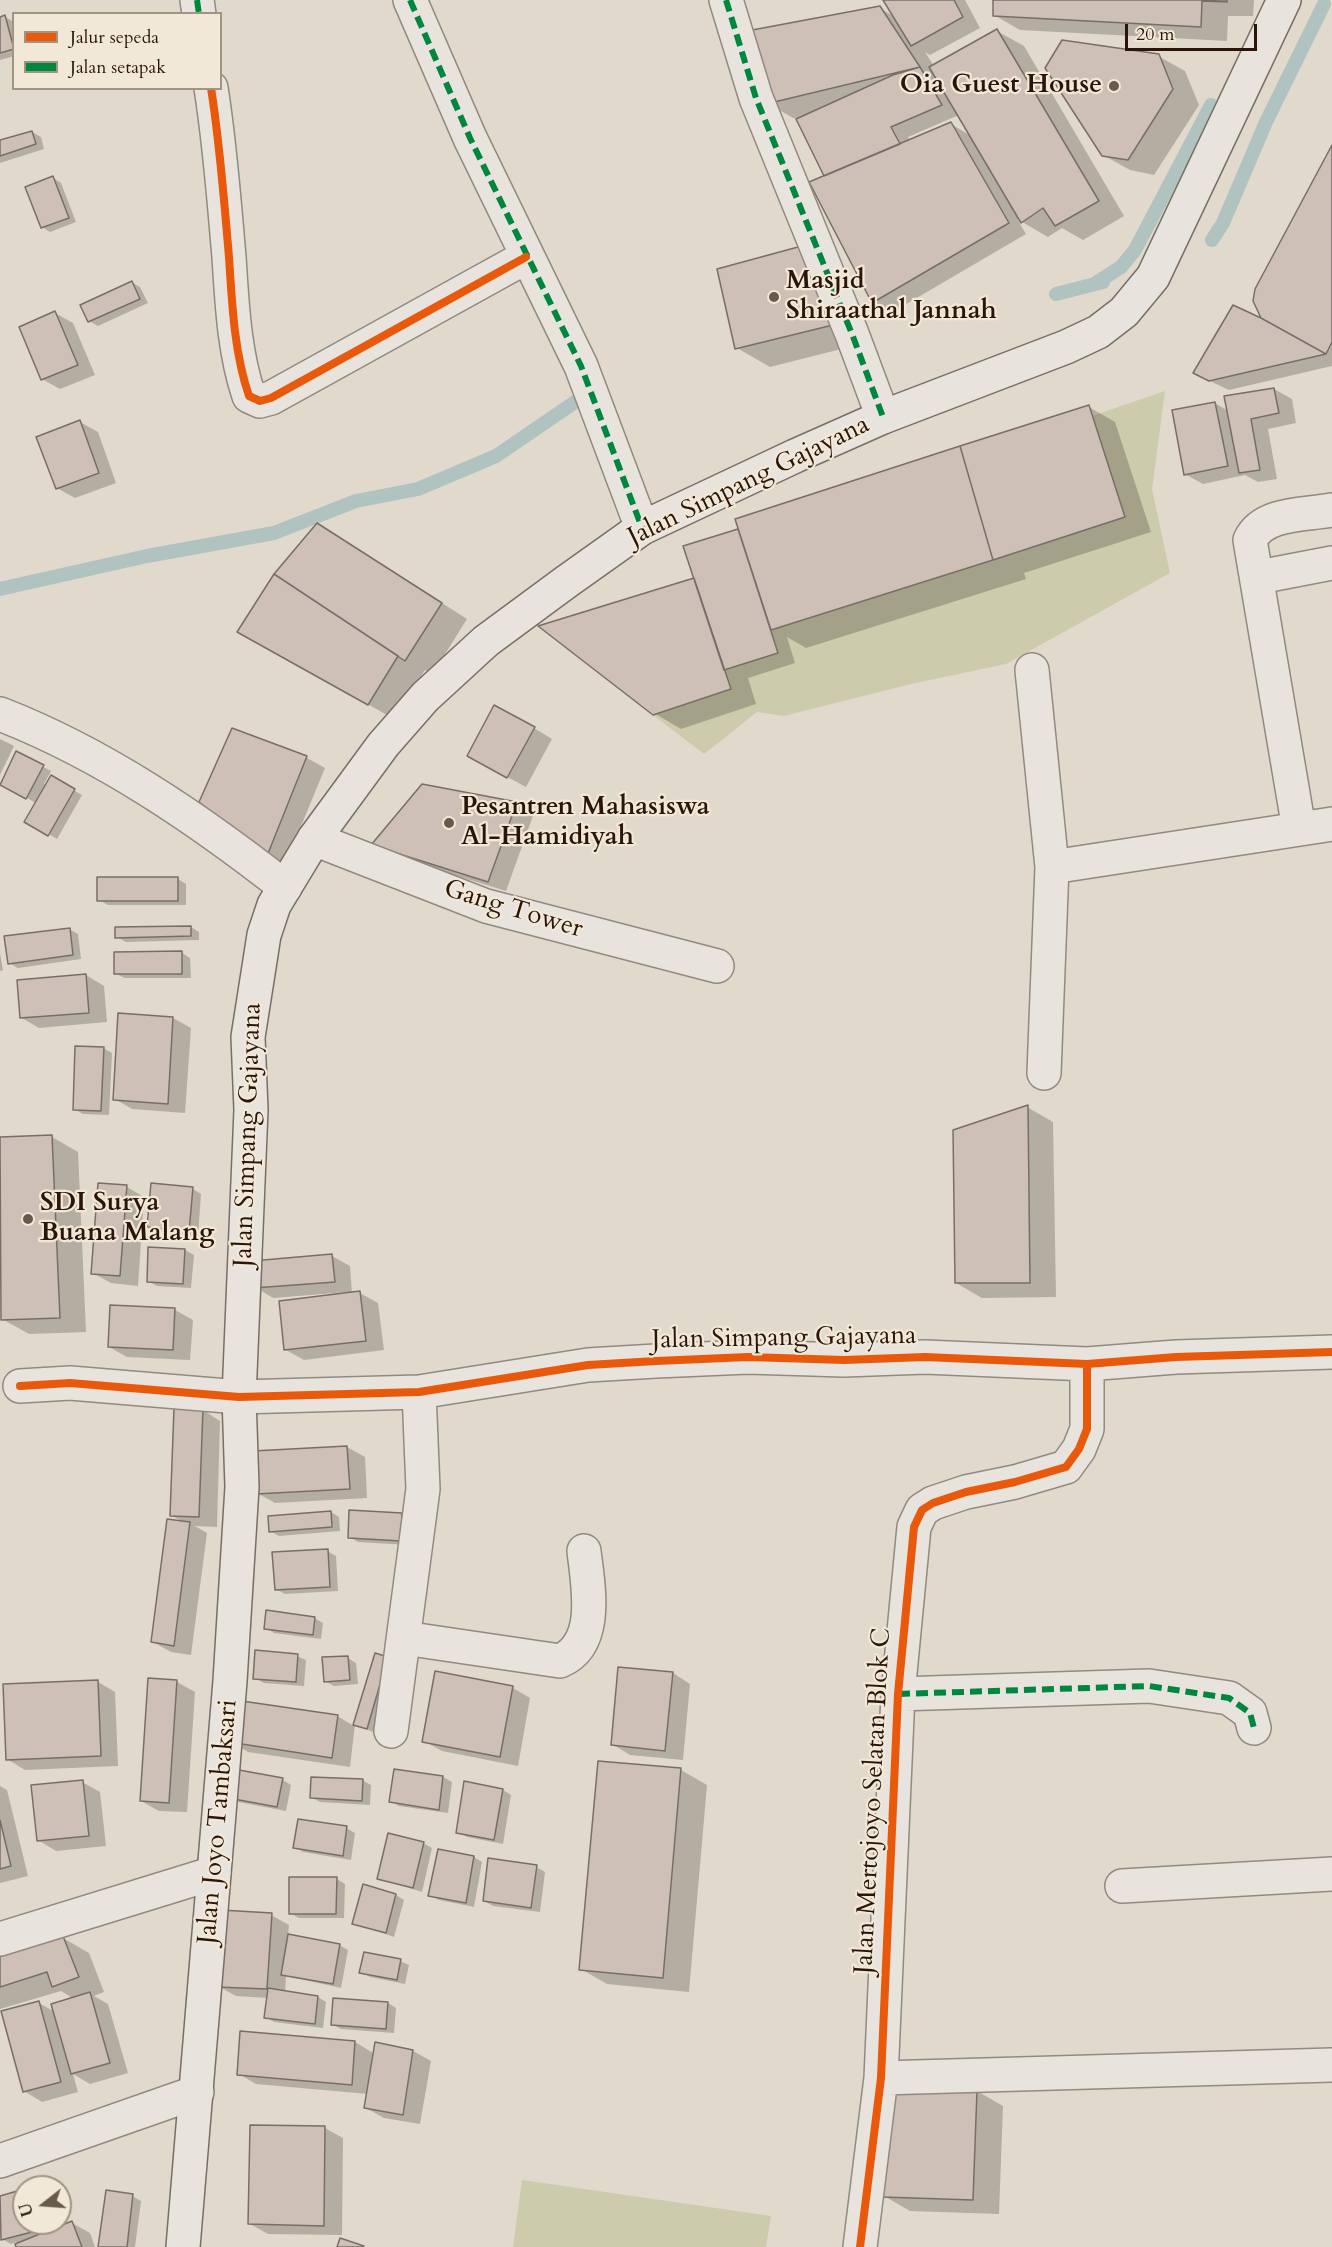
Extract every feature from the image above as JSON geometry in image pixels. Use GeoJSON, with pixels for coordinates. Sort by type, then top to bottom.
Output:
{"type":"FeatureCollection","features":[{"type":"Feature","properties":{"kind":"street"},"geometry":{"type":"LineString","coordinates":[[410,0],[526,258],[581,366],[642,528]]}},
{"type":"Feature","properties":{"kind":"street"},"geometry":{"type":"LineString","coordinates":[[726,0],[756,98],[852,334],[883,417]]}},
{"type":"Feature","properties":{"kind":"street","name":"Jalan Simpang Gajayana"},"geometry":{"type":"LineString","coordinates":[[1284,0],[1153,277],[1124,312],[1098,332],[1066,348],[883,417],[642,528],[486,641],[425,697],[383,745],[314,839],[274,905],[264,935],[248,1037],[251,1110],[239,1397],[419,1392],[588,1365],[667,1360],[748,1357],[844,1360],[925,1357],[1087,1364],[1332,1352]]}},
{"type":"Feature","properties":{"kind":"street"},"geometry":{"type":"LineString","coordinates":[[211,90],[220,148],[241,371],[249,396],[260,401],[271,398],[526,258]]}},
{"type":"Feature","properties":{"kind":"street"},"geometry":{"type":"LineString","coordinates":[[1299,830],[1259,577],[1250,540],[1256,529],[1270,520],[1332,510]]}},
{"type":"Feature","properties":{"kind":"street"},"geometry":{"type":"LineString","coordinates":[[1259,577],[1332,563]]}},
{"type":"Feature","properties":{"kind":"street"},"geometry":{"type":"LineString","coordinates":[[1032,670],[1052,867],[1044,1073]]}},
{"type":"Feature","properties":{"kind":"street"},"geometry":{"type":"LineString","coordinates":[[0,714],[116,769],[243,854],[285,886]]}},
{"type":"Feature","properties":{"kind":"street"},"geometry":{"type":"LineString","coordinates":[[1052,867],[1332,824]]}},
{"type":"Feature","properties":{"kind":"street","name":"Gang Tower"},"geometry":{"type":"LineString","coordinates":[[314,839],[486,906],[717,966]]}},
{"type":"Feature","properties":{"kind":"street","name":"Jalan Mertojoyo Selatan Blok C"},"geometry":{"type":"LineString","coordinates":[[860,2247],[881,2078],[898,1694],[914,1527],[922,1510],[933,1503],[966,1492],[1015,1482],[1066,1467],[1079,1449],[1087,1429],[1087,1364]]}},
{"type":"Feature","properties":{"kind":"street"},"geometry":{"type":"LineString","coordinates":[[20,1386],[70,1383],[239,1397]]}},
{"type":"Feature","properties":{"kind":"street"},"geometry":{"type":"LineString","coordinates":[[392,1731],[423,1489],[419,1392]]}},
{"type":"Feature","properties":{"kind":"street","name":"Jalan Joyo Tambaksari"},"geometry":{"type":"LineString","coordinates":[[183,2247],[230,1681],[242,1488],[239,1397]]}},
{"type":"Feature","properties":{"kind":"street"},"geometry":{"type":"LineString","coordinates":[[404,1638],[560,1661],[572,1655],[584,1636],[589,1616],[584,1551]]}},
{"type":"Feature","properties":{"kind":"street"},"geometry":{"type":"LineString","coordinates":[[898,1694],[1149,1686],[1229,1698],[1250,1713],[1254,1728]]}},
{"type":"Feature","properties":{"kind":"street"},"geometry":{"type":"LineString","coordinates":[[0,1939],[214,1873]]}},
{"type":"Feature","properties":{"kind":"street"},"geometry":{"type":"LineString","coordinates":[[1122,1886],[1332,1874]]}},
{"type":"Feature","properties":{"kind":"street"},"geometry":{"type":"LineString","coordinates":[[881,2078],[1332,2065]]}},
{"type":"Feature","properties":{"kind":"street"},"geometry":{"type":"LineString","coordinates":[[0,2161],[197,2092]]}},
{"type":"Feature","properties":{"kind":"green space"},"geometry":{"type":"Polygon","coordinates":[[[1165,391],[1152,489],[1170,573],[1006,664],[911,684],[784,716],[757,712],[704,754],[653,715],[731,689],[724,670],[778,653],[771,630],[1125,517],[1092,416],[1165,391]]]}},
{"type":"Feature","properties":{"kind":"green space"},"geometry":{"type":"Polygon","coordinates":[[[522,2180],[771,2216],[766,2247],[513,2247],[522,2180]]]}},
{"type":"Feature","properties":{"kind":"building"},"geometry":{"type":"Polygon","coordinates":[[[883,0],[954,0],[963,17],[911,46],[883,0]]]}},
{"type":"Feature","properties":{"kind":"building"},"geometry":{"type":"Polygon","coordinates":[[[993,0],[1227,0],[1227,2],[1202,1],[1201,27],[993,16],[993,0]]]}},
{"type":"Feature","properties":{"kind":"building"},"geometry":{"type":"Polygon","coordinates":[[[880,6],[920,67],[766,104],[747,31],[880,6]]]}},
{"type":"Feature","properties":{"kind":"building"},"geometry":{"type":"Polygon","coordinates":[[[5,15],[12,50],[0,53],[0,17],[5,15]]]}},
{"type":"Feature","properties":{"kind":"building"},"geometry":{"type":"Polygon","coordinates":[[[997,29],[1099,201],[1055,226],[1043,208],[1021,223],[929,67],[997,29]]]}},
{"type":"Feature","properties":{"kind":"building"},"geometry":{"type":"Polygon","coordinates":[[[1062,40],[1159,54],[1173,89],[1128,160],[1102,156],[1045,68],[1062,40]]]}},
{"type":"Feature","properties":{"kind":"building"},"geometry":{"type":"Polygon","coordinates":[[[920,67],[942,105],[891,127],[900,144],[824,176],[796,119],[893,75],[920,67]]]}},
{"type":"Feature","properties":{"kind":"building"},"geometry":{"type":"Polygon","coordinates":[[[951,122],[1009,223],[872,303],[809,182],[951,122]]]}},
{"type":"Feature","properties":{"kind":"building"},"geometry":{"type":"Polygon","coordinates":[[[32,131],[36,144],[0,156],[0,140],[32,131]]]}},
{"type":"Feature","properties":{"kind":"building"},"geometry":{"type":"Polygon","coordinates":[[[1332,145],[1332,342],[1326,354],[1261,318],[1253,301],[1255,289],[1332,145]]]}},
{"type":"Feature","properties":{"kind":"building"},"geometry":{"type":"Polygon","coordinates":[[[53,176],[69,218],[41,228],[25,187],[53,176]]]}},
{"type":"Feature","properties":{"kind":"building","name":"Masjid Shiraathal Jannah"},"geometry":{"type":"Polygon","coordinates":[[[809,244],[833,325],[735,349],[717,269],[809,244]]]}},
{"type":"Feature","properties":{"kind":"building"},"geometry":{"type":"Polygon","coordinates":[[[132,281],[140,299],[88,322],[80,305],[132,281]]]}},
{"type":"Feature","properties":{"kind":"building"},"geometry":{"type":"Polygon","coordinates":[[[1233,305],[1326,354],[1209,381],[1193,373],[1233,305]]]}},
{"type":"Feature","properties":{"kind":"building"},"geometry":{"type":"Polygon","coordinates":[[[55,311],[78,365],[41,380],[19,327],[55,311]]]}},
{"type":"Feature","properties":{"kind":"building"},"geometry":{"type":"Polygon","coordinates":[[[1274,388],[1279,413],[1251,419],[1260,470],[1239,473],[1224,396],[1274,388]]]}},
{"type":"Feature","properties":{"kind":"building"},"geometry":{"type":"Polygon","coordinates":[[[1215,402],[1228,466],[1184,475],[1172,410],[1215,402]]]}},
{"type":"Feature","properties":{"kind":"building"},"geometry":{"type":"Polygon","coordinates":[[[1089,405],[1125,517],[993,560],[960,446],[1089,405]]]}},
{"type":"Feature","properties":{"kind":"building"},"geometry":{"type":"Polygon","coordinates":[[[80,420],[99,473],[56,489],[36,437],[80,420]]]}},
{"type":"Feature","properties":{"kind":"building"},"geometry":{"type":"Polygon","coordinates":[[[960,446],[993,560],[771,630],[735,519],[960,446]]]}},
{"type":"Feature","properties":{"kind":"building"},"geometry":{"type":"Polygon","coordinates":[[[317,523],[442,603],[405,661],[274,574],[317,523]]]}},
{"type":"Feature","properties":{"kind":"building"},"geometry":{"type":"Polygon","coordinates":[[[738,529],[778,653],[724,670],[683,546],[738,529]]]}},
{"type":"Feature","properties":{"kind":"building"},"geometry":{"type":"Polygon","coordinates":[[[274,574],[398,656],[368,705],[237,632],[274,574]]]}},
{"type":"Feature","properties":{"kind":"building"},"geometry":{"type":"Polygon","coordinates":[[[694,578],[731,689],[653,715],[538,626],[694,578]]]}},
{"type":"Feature","properties":{"kind":"building"},"geometry":{"type":"Polygon","coordinates":[[[494,705],[535,727],[507,778],[467,756],[494,705]]]}},
{"type":"Feature","properties":{"kind":"building"},"geometry":{"type":"Polygon","coordinates":[[[232,728],[307,756],[267,856],[199,802],[232,728]]]}},
{"type":"Feature","properties":{"kind":"building"},"geometry":{"type":"Polygon","coordinates":[[[16,751],[44,765],[26,799],[0,785],[16,751]]]}},
{"type":"Feature","properties":{"kind":"building"},"geometry":{"type":"Polygon","coordinates":[[[51,775],[75,789],[48,836],[24,822],[51,775]]]}},
{"type":"Feature","properties":{"kind":"building","name":"Pesantren Mahasiswa Al-Hamidiyah"},"geometry":{"type":"Polygon","coordinates":[[[422,784],[517,802],[488,882],[371,845],[422,784]]]}},
{"type":"Feature","properties":{"kind":"building"},"geometry":{"type":"Polygon","coordinates":[[[97,877],[178,877],[178,901],[97,901],[97,877]]]}},
{"type":"Feature","properties":{"kind":"building"},"geometry":{"type":"Polygon","coordinates":[[[191,926],[191,936],[115,938],[115,927],[191,926]]]}},
{"type":"Feature","properties":{"kind":"building"},"geometry":{"type":"Polygon","coordinates":[[[70,928],[73,955],[8,964],[4,936],[70,928]]]}},
{"type":"Feature","properties":{"kind":"building"},"geometry":{"type":"Polygon","coordinates":[[[182,951],[182,974],[114,974],[114,952],[182,951]]]}},
{"type":"Feature","properties":{"kind":"building"},"geometry":{"type":"Polygon","coordinates":[[[86,974],[89,1013],[20,1018],[17,980],[86,974]]]}},
{"type":"Feature","properties":{"kind":"building"},"geometry":{"type":"Polygon","coordinates":[[[118,1013],[173,1017],[168,1104],[113,1100],[118,1013]]]}},
{"type":"Feature","properties":{"kind":"building"},"geometry":{"type":"Polygon","coordinates":[[[75,1046],[104,1047],[101,1111],[73,1110],[75,1046]]]}},
{"type":"Feature","properties":{"kind":"building"},"geometry":{"type":"Polygon","coordinates":[[[1028,1105],[1030,1283],[955,1283],[953,1130],[1028,1105]]]}},
{"type":"Feature","properties":{"kind":"building","name":"SDI Surya Buana Malang"},"geometry":{"type":"Polygon","coordinates":[[[52,1135],[60,1318],[1,1320],[0,1137],[52,1135]]]}},
{"type":"Feature","properties":{"kind":"building"},"geometry":{"type":"Polygon","coordinates":[[[98,1183],[127,1185],[120,1276],[91,1274],[98,1183]]]}},
{"type":"Feature","properties":{"kind":"building"},"geometry":{"type":"Polygon","coordinates":[[[151,1183],[193,1187],[189,1232],[147,1227],[151,1183]]]}},
{"type":"Feature","properties":{"kind":"building"},"geometry":{"type":"Polygon","coordinates":[[[148,1247],[185,1249],[183,1284],[147,1282],[148,1247]]]}},
{"type":"Feature","properties":{"kind":"building"},"geometry":{"type":"Polygon","coordinates":[[[332,1254],[335,1282],[254,1288],[252,1261],[332,1254]]]}},
{"type":"Feature","properties":{"kind":"building"},"geometry":{"type":"Polygon","coordinates":[[[360,1291],[366,1341],[284,1350],[279,1301],[360,1291]]]}},
{"type":"Feature","properties":{"kind":"building"},"geometry":{"type":"Polygon","coordinates":[[[110,1305],[175,1308],[173,1350],[108,1347],[110,1305]]]}},
{"type":"Feature","properties":{"kind":"building"},"geometry":{"type":"Polygon","coordinates":[[[174,1408],[203,1409],[199,1517],[170,1516],[174,1408]]]}},
{"type":"Feature","properties":{"kind":"building"},"geometry":{"type":"Polygon","coordinates":[[[347,1446],[350,1489],[256,1494],[253,1451],[347,1446]]]}},
{"type":"Feature","properties":{"kind":"building"},"geometry":{"type":"Polygon","coordinates":[[[349,1510],[402,1513],[401,1541],[348,1538],[349,1510]]]}},
{"type":"Feature","properties":{"kind":"building"},"geometry":{"type":"Polygon","coordinates":[[[331,1511],[332,1527],[269,1532],[268,1516],[331,1511]]]}},
{"type":"Feature","properties":{"kind":"building"},"geometry":{"type":"Polygon","coordinates":[[[167,1519],[190,1522],[174,1646],[151,1642],[167,1519]]]}},
{"type":"Feature","properties":{"kind":"building"},"geometry":{"type":"Polygon","coordinates":[[[328,1549],[330,1587],[275,1590],[272,1552],[328,1549]]]}},
{"type":"Feature","properties":{"kind":"building"},"geometry":{"type":"Polygon","coordinates":[[[266,1610],[315,1617],[313,1635],[264,1629],[266,1610]]]}},
{"type":"Feature","properties":{"kind":"building"},"geometry":{"type":"Polygon","coordinates":[[[255,1650],[298,1654],[296,1682],[253,1679],[255,1650]]]}},
{"type":"Feature","properties":{"kind":"building"},"geometry":{"type":"Polygon","coordinates":[[[375,1653],[388,1657],[367,1729],[353,1725],[375,1653]]]}},
{"type":"Feature","properties":{"kind":"building"},"geometry":{"type":"Polygon","coordinates":[[[348,1656],[350,1680],[324,1682],[322,1657],[348,1656]]]}},
{"type":"Feature","properties":{"kind":"building"},"geometry":{"type":"Polygon","coordinates":[[[618,1667],[673,1672],[665,1751],[611,1745],[618,1667]]]}},
{"type":"Feature","properties":{"kind":"building"},"geometry":{"type":"Polygon","coordinates":[[[435,1671],[513,1686],[500,1757],[422,1742],[435,1671]]]}},
{"type":"Feature","properties":{"kind":"building"},"geometry":{"type":"Polygon","coordinates":[[[148,1678],[177,1680],[169,1803],[140,1801],[148,1678]]]}},
{"type":"Feature","properties":{"kind":"building"},"geometry":{"type":"Polygon","coordinates":[[[98,1680],[101,1756],[6,1760],[3,1684],[98,1680]]]}},
{"type":"Feature","properties":{"kind":"building"},"geometry":{"type":"Polygon","coordinates":[[[235,1700],[338,1715],[332,1758],[229,1742],[235,1700]]]}},
{"type":"Feature","properties":{"kind":"building"},"geometry":{"type":"Polygon","coordinates":[[[598,1761],[681,1768],[663,1978],[579,1970],[598,1761]]]}},
{"type":"Feature","properties":{"kind":"building"},"geometry":{"type":"Polygon","coordinates":[[[228,1768],[283,1778],[277,1807],[223,1797],[228,1768]]]}},
{"type":"Feature","properties":{"kind":"building"},"geometry":{"type":"Polygon","coordinates":[[[394,1769],[443,1776],[439,1810],[389,1802],[394,1769]]]}},
{"type":"Feature","properties":{"kind":"building"},"geometry":{"type":"Polygon","coordinates":[[[311,1777],[363,1779],[362,1801],[310,1798],[311,1777]]]}},
{"type":"Feature","properties":{"kind":"building"},"geometry":{"type":"Polygon","coordinates":[[[83,1780],[89,1836],[37,1841],[31,1785],[83,1780]]]}},
{"type":"Feature","properties":{"kind":"building"},"geometry":{"type":"Polygon","coordinates":[[[464,1781],[503,1789],[494,1840],[456,1833],[464,1781]]]}},
{"type":"Feature","properties":{"kind":"building"},"geometry":{"type":"Polygon","coordinates":[[[298,1819],[347,1826],[343,1856],[293,1848],[298,1819]]]}},
{"type":"Feature","properties":{"kind":"building"},"geometry":{"type":"Polygon","coordinates":[[[0,1820],[11,1866],[0,1869],[0,1820]]]}},
{"type":"Feature","properties":{"kind":"building"},"geometry":{"type":"Polygon","coordinates":[[[388,1833],[424,1842],[413,1888],[377,1879],[388,1833]]]}},
{"type":"Feature","properties":{"kind":"building"},"geometry":{"type":"Polygon","coordinates":[[[438,1849],[474,1856],[466,1903],[428,1896],[438,1849]]]}},
{"type":"Feature","properties":{"kind":"building"},"geometry":{"type":"Polygon","coordinates":[[[488,1858],[537,1865],[531,1908],[483,1901],[488,1858]]]}},
{"type":"Feature","properties":{"kind":"building"},"geometry":{"type":"Polygon","coordinates":[[[289,1877],[337,1877],[336,1914],[289,1914],[289,1877]]]}},
{"type":"Feature","properties":{"kind":"building"},"geometry":{"type":"Polygon","coordinates":[[[363,1884],[396,1894],[386,1933],[352,1924],[363,1884]]]}},
{"type":"Feature","properties":{"kind":"building"},"geometry":{"type":"Polygon","coordinates":[[[221,1910],[272,1913],[267,1989],[217,1987],[221,1910]]]}},
{"type":"Feature","properties":{"kind":"building"},"geometry":{"type":"Polygon","coordinates":[[[288,1934],[340,1944],[333,1984],[281,1975],[288,1934]]]}},
{"type":"Feature","properties":{"kind":"building"},"geometry":{"type":"Polygon","coordinates":[[[63,1936],[79,1977],[52,1987],[47,1972],[0,1987],[0,1956],[63,1936]]]}},
{"type":"Feature","properties":{"kind":"building"},"geometry":{"type":"Polygon","coordinates":[[[364,1952],[401,1959],[397,1980],[359,1973],[364,1952]]]}},
{"type":"Feature","properties":{"kind":"building"},"geometry":{"type":"Polygon","coordinates":[[[268,1988],[318,1996],[315,2024],[264,2018],[268,1988]]]}},
{"type":"Feature","properties":{"kind":"building"},"geometry":{"type":"Polygon","coordinates":[[[90,1992],[110,2063],[71,2074],[51,2004],[90,1992]]]}},
{"type":"Feature","properties":{"kind":"building"},"geometry":{"type":"Polygon","coordinates":[[[333,1998],[388,2002],[386,2029],[331,2025],[333,1998]]]}},
{"type":"Feature","properties":{"kind":"building"},"geometry":{"type":"Polygon","coordinates":[[[39,2001],[61,2082],[23,2092],[1,2011],[39,2001]]]}},
{"type":"Feature","properties":{"kind":"building"},"geometry":{"type":"Polygon","coordinates":[[[240,2031],[355,2041],[352,2085],[237,2075],[240,2031]]]}},
{"type":"Feature","properties":{"kind":"building"},"geometry":{"type":"Polygon","coordinates":[[[375,2042],[413,2050],[403,2115],[364,2108],[375,2042]]]}},
{"type":"Feature","properties":{"kind":"building"},"geometry":{"type":"Polygon","coordinates":[[[887,2086],[977,2090],[973,2200],[882,2197],[887,2086]]]}},
{"type":"Feature","properties":{"kind":"building"},"geometry":{"type":"Polygon","coordinates":[[[250,2125],[325,2126],[324,2226],[248,2224],[250,2125]]]}},
{"type":"Feature","properties":{"kind":"building"},"geometry":{"type":"Polygon","coordinates":[[[106,2190],[133,2194],[127,2247],[98,2247],[106,2190]]]}},
{"type":"Feature","properties":{"kind":"building"},"geometry":{"type":"Polygon","coordinates":[[[12,2192],[12,2235],[20,2235],[1,2240],[0,2196],[12,2192]]]}},
{"type":"Feature","properties":{"kind":"building"},"geometry":{"type":"Polygon","coordinates":[[[72,2221],[82,2247],[16,2247],[15,2244],[37,2235],[72,2235],[72,2221]]]}},
{"type":"Feature","properties":{"kind":"building"},"geometry":{"type":"Polygon","coordinates":[[[340,2238],[364,2246],[337,2247],[340,2238]]]}},
{"type":"Feature","properties":{"kind":"waterway"},"geometry":{"type":"LineString","coordinates":[[1212,240],[1223,223],[1266,122],[1324,4]]}},
{"type":"Feature","properties":{"kind":"waterway"},"geometry":{"type":"LineString","coordinates":[[1096,283],[1121,267],[1135,250],[1211,105]]}},
{"type":"Feature","properties":{"kind":"waterway"},"geometry":{"type":"LineString","coordinates":[[1056,294],[1103,282]]}},
{"type":"Feature","properties":{"kind":"waterway"},"geometry":{"type":"LineString","coordinates":[[0,589],[147,556],[274,533],[356,501],[418,489],[496,456],[575,402]]}},
{"type":"Feature","properties":{"kind":"marked path"},"geometry":{"type":"LineString","coordinates":[[197,0],[199,12]]}},
{"type":"Feature","properties":{"kind":"marked path"},"geometry":{"type":"LineString","coordinates":[[410,0],[470,138],[581,366],[642,528]]}},
{"type":"Feature","properties":{"kind":"marked path"},"geometry":{"type":"LineString","coordinates":[[726,0],[756,98],[852,334],[883,417]]}},
{"type":"Feature","properties":{"kind":"marked path"},"geometry":{"type":"LineString","coordinates":[[898,1694],[1149,1686],[1229,1698],[1250,1713],[1254,1728]]}},
{"type":"Feature","properties":{"kind":"cycle path"},"geometry":{"type":"LineString","coordinates":[[211,90],[222,172],[234,327],[249,396],[260,401],[271,398],[526,257]]}},
{"type":"Feature","properties":{"kind":"cycle path"},"geometry":{"type":"LineString","coordinates":[[20,1386],[70,1383],[239,1397],[419,1392],[588,1365],[748,1357],[844,1360],[925,1357],[1087,1364],[1176,1357],[1332,1352]]}},
{"type":"Feature","properties":{"kind":"cycle path"},"geometry":{"type":"LineString","coordinates":[[860,2247],[881,2078],[898,1694],[914,1527],[922,1510],[933,1503],[966,1492],[1015,1482],[1066,1467],[1079,1449],[1087,1429],[1087,1364]]}},
{"type":"Feature","properties":{"kind":"place","name":"Oia Guest House"},"geometry":{"type":"Point","coordinates":[1114,86]}},
{"type":"Feature","properties":{"kind":"place","name":"Masjid Shiraathal Jannah"},"geometry":{"type":"Point","coordinates":[774,297]}},
{"type":"Feature","properties":{"kind":"place","name":"Pesantren Mahasiswa Al-Hamidiyah"},"geometry":{"type":"Point","coordinates":[449,823]}},
{"type":"Feature","properties":{"kind":"place","name":"SDI Surya Buana Malang"},"geometry":{"type":"Point","coordinates":[28,1219]}}]}
